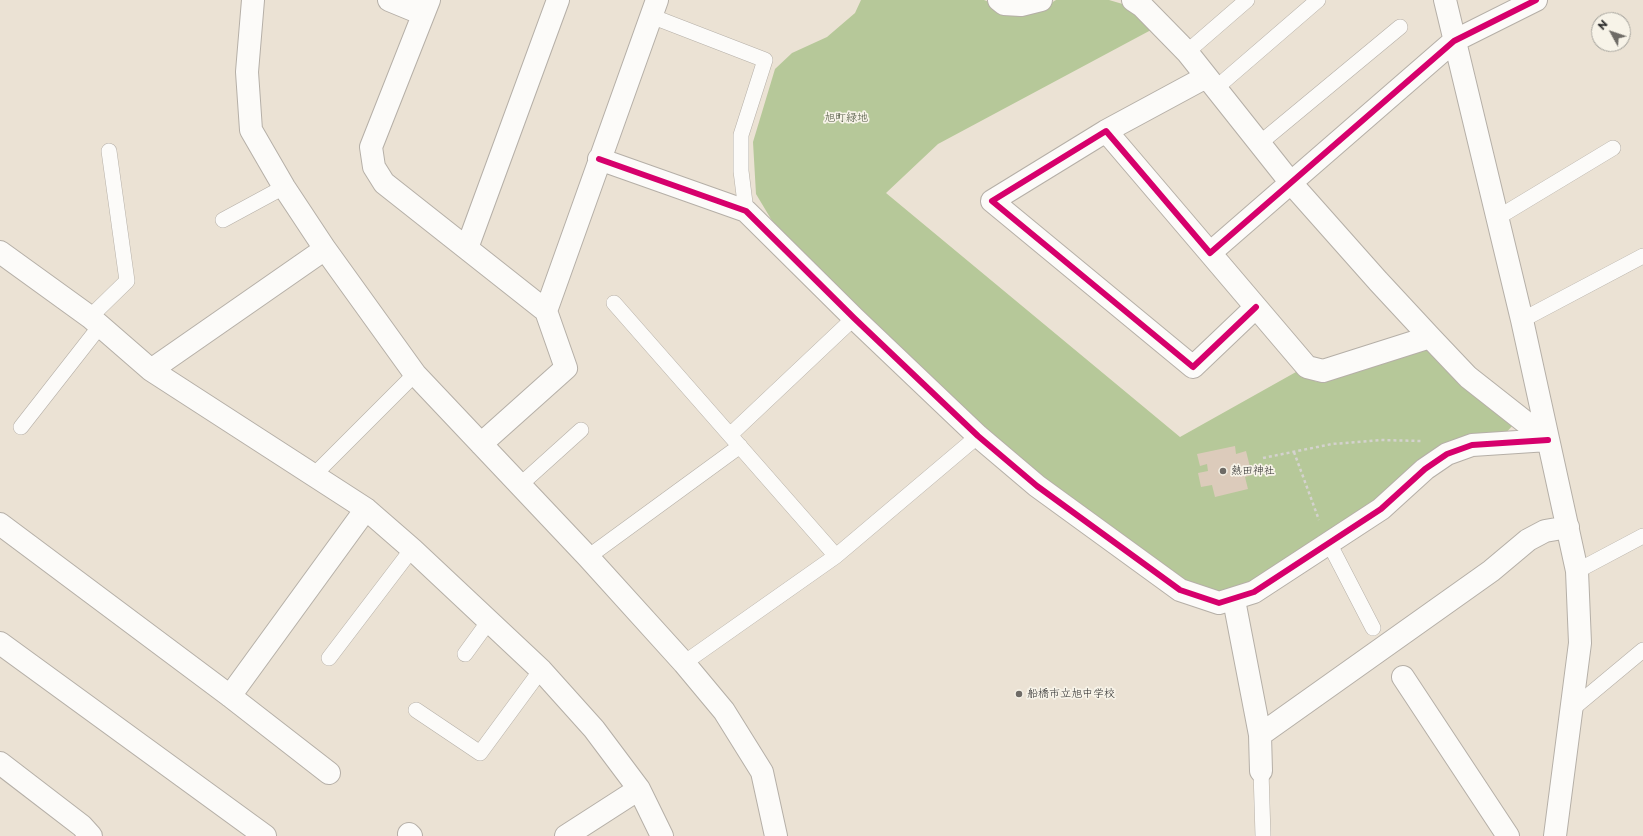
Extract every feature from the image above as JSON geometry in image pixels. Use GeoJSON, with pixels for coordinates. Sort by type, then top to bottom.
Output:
{"type":"FeatureCollection","features":[{"type":"Feature","properties":{"kind":"street"},"geometry":{"type":"LineString","coordinates":[[253,0],[247,72],[251,130],[284,187],[324,249],[415,374],[588,557],[684,663],[724,711],[762,772],[776,836]]}},
{"type":"Feature","properties":{"kind":"street"},"geometry":{"type":"LineString","coordinates":[[388,0],[426,7],[371,147],[374,167],[384,183],[546,311],[566,368],[481,444]]}},
{"type":"Feature","properties":{"kind":"street"},"geometry":{"type":"LineString","coordinates":[[467,248],[558,0]]}},
{"type":"Feature","properties":{"kind":"street"},"geometry":{"type":"LineString","coordinates":[[999,0],[1004,4],[1021,5],[1041,0]]}},
{"type":"Feature","properties":{"kind":"street"},"geometry":{"type":"LineString","coordinates":[[1445,0],[1522,320],[1577,571],[1580,643],[1555,836]]}},
{"type":"Feature","properties":{"kind":"street"},"geometry":{"type":"LineString","coordinates":[[1210,253],[1454,41],[1536,0]]}},
{"type":"Feature","properties":{"kind":"street"},"geometry":{"type":"LineString","coordinates":[[1141,2],[1187,52],[1291,182],[1378,281],[1430,337],[1468,377],[1548,440]]}},
{"type":"Feature","properties":{"kind":"street"},"geometry":{"type":"LineString","coordinates":[[546,311],[654,8]]}},
{"type":"Feature","properties":{"kind":"street"},"geometry":{"type":"LineString","coordinates":[[1211,83],[1106,131],[992,201],[1192,367],[1256,307]]}},
{"type":"Feature","properties":{"kind":"street"},"geometry":{"type":"LineString","coordinates":[[1106,131],[1307,367],[1323,371],[1430,337]]}},
{"type":"Feature","properties":{"kind":"street"},"geometry":{"type":"LineString","coordinates":[[599,159],[746,211],[854,318],[978,436],[1037,486],[1180,590],[1219,603],[1234,600],[1254,592],[1329,543],[1381,509],[1425,469],[1447,454],[1472,445],[1548,440]]}},
{"type":"Feature","properties":{"kind":"street"},"geometry":{"type":"LineString","coordinates":[[151,370],[324,249]]}},
{"type":"Feature","properties":{"kind":"street"},"geometry":{"type":"LineString","coordinates":[[0,252],[95,321],[151,370],[366,509],[412,549],[541,670],[594,728],[639,789],[662,836]]}},
{"type":"Feature","properties":{"kind":"street"},"geometry":{"type":"LineString","coordinates":[[230,696],[366,509]]}},
{"type":"Feature","properties":{"kind":"street"},"geometry":{"type":"LineString","coordinates":[[0,524],[230,696],[329,773]]}},
{"type":"Feature","properties":{"kind":"street"},"geometry":{"type":"LineString","coordinates":[[1260,735],[1490,571],[1528,540],[1545,531],[1568,527]]}},
{"type":"Feature","properties":{"kind":"street"},"geometry":{"type":"LineString","coordinates":[[1234,600],[1260,735],[1261,771]]}},
{"type":"Feature","properties":{"kind":"street"},"geometry":{"type":"LineString","coordinates":[[0,642],[265,836]]}},
{"type":"Feature","properties":{"kind":"street"},"geometry":{"type":"LineString","coordinates":[[1403,677],[1508,836]]}},
{"type":"Feature","properties":{"kind":"street"},"geometry":{"type":"LineString","coordinates":[[0,762],[82,826],[91,836]]}},
{"type":"Feature","properties":{"kind":"street"},"geometry":{"type":"LineString","coordinates":[[566,836],[639,789]]}},
{"type":"Feature","properties":{"kind":"lane"},"geometry":{"type":"LineString","coordinates":[[1187,52],[1247,0]]}},
{"type":"Feature","properties":{"kind":"lane"},"geometry":{"type":"LineString","coordinates":[[1211,83],[1318,0]]}},
{"type":"Feature","properties":{"kind":"lane"},"geometry":{"type":"LineString","coordinates":[[654,8],[765,60],[742,135],[741,171],[746,211]]}},
{"type":"Feature","properties":{"kind":"lane"},"geometry":{"type":"LineString","coordinates":[[1260,143],[1400,27]]}},
{"type":"Feature","properties":{"kind":"lane"},"geometry":{"type":"LineString","coordinates":[[1497,218],[1613,148]]}},
{"type":"Feature","properties":{"kind":"lane"},"geometry":{"type":"LineString","coordinates":[[21,427],[95,321],[127,281],[109,151]]}},
{"type":"Feature","properties":{"kind":"lane"},"geometry":{"type":"LineString","coordinates":[[223,220],[284,187]]}},
{"type":"Feature","properties":{"kind":"lane"},"geometry":{"type":"LineString","coordinates":[[1522,320],[1643,256]]}},
{"type":"Feature","properties":{"kind":"lane"},"geometry":{"type":"LineString","coordinates":[[614,303],[836,556]]}},
{"type":"Feature","properties":{"kind":"lane"},"geometry":{"type":"LineString","coordinates":[[730,435],[854,318]]}},
{"type":"Feature","properties":{"kind":"lane"},"geometry":{"type":"LineString","coordinates":[[314,475],[415,374]]}},
{"type":"Feature","properties":{"kind":"lane"},"geometry":{"type":"LineString","coordinates":[[520,485],[581,430]]}},
{"type":"Feature","properties":{"kind":"lane"},"geometry":{"type":"LineString","coordinates":[[684,663],[836,556],[978,436]]}},
{"type":"Feature","properties":{"kind":"lane"},"geometry":{"type":"LineString","coordinates":[[588,557],[740,446]]}},
{"type":"Feature","properties":{"kind":"lane"},"geometry":{"type":"LineString","coordinates":[[1577,571],[1643,536]]}},
{"type":"Feature","properties":{"kind":"lane"},"geometry":{"type":"LineString","coordinates":[[1329,543],[1373,628]]}},
{"type":"Feature","properties":{"kind":"lane"},"geometry":{"type":"LineString","coordinates":[[329,658],[412,549]]}},
{"type":"Feature","properties":{"kind":"lane"},"geometry":{"type":"LineString","coordinates":[[465,654],[489,621]]}},
{"type":"Feature","properties":{"kind":"lane"},"geometry":{"type":"LineString","coordinates":[[1571,710],[1643,650]]}},
{"type":"Feature","properties":{"kind":"lane"},"geometry":{"type":"LineString","coordinates":[[416,710],[480,752],[541,670]]}},
{"type":"Feature","properties":{"kind":"lane"},"geometry":{"type":"LineString","coordinates":[[1261,771],[1263,836]]}},
{"type":"Feature","properties":{"kind":"path"},"geometry":{"type":"LineString","coordinates":[[1263,458],[1332,444],[1381,440],[1425,441]]}},
{"type":"Feature","properties":{"kind":"path"},"geometry":{"type":"LineString","coordinates":[[1294,452],[1305,484],[1329,543]]}},
{"type":"Feature","properties":{"kind":"green space","name":"旭町緑地"},"geometry":{"type":"Polygon","coordinates":[[[861,0],[984,0],[1004,8],[1048,5],[1056,0],[1109,0],[1126,5],[1151,30],[938,144],[886,193],[1180,437],[1296,372],[1317,382],[1429,346],[1514,424],[1503,436],[1376,502],[1250,583],[1218,593],[1189,584],[1043,478],[985,427],[860,312],[777,229],[756,194],[753,142],[775,69],[792,53],[827,37],[855,13],[861,0]]]}},
{"type":"Feature","properties":{"kind":"building"},"geometry":{"type":"Polygon","coordinates":[[[1235,446],[1236,454],[1246,451],[1252,475],[1245,477],[1248,489],[1215,497],[1212,485],[1201,487],[1198,473],[1208,471],[1207,464],[1200,466],[1197,454],[1235,446]]]}},
{"type":"Feature","properties":{"kind":"cycle path"},"geometry":{"type":"LineString","coordinates":[[1256,307],[1193,367],[992,201],[1106,131],[1210,253],[1454,41],[1536,0]]}},
{"type":"Feature","properties":{"kind":"cycle path"},"geometry":{"type":"LineString","coordinates":[[599,159],[746,211],[854,318],[978,436],[1037,486],[1180,590],[1219,603],[1254,592],[1381,509],[1425,469],[1447,454],[1472,445],[1548,440]]}},
{"type":"Feature","properties":{"kind":"place","name":"熱田神社"},"geometry":{"type":"Point","coordinates":[1223,471]}},
{"type":"Feature","properties":{"kind":"place","name":"船橋市立旭中学校"},"geometry":{"type":"Point","coordinates":[1019,694]}}]}
